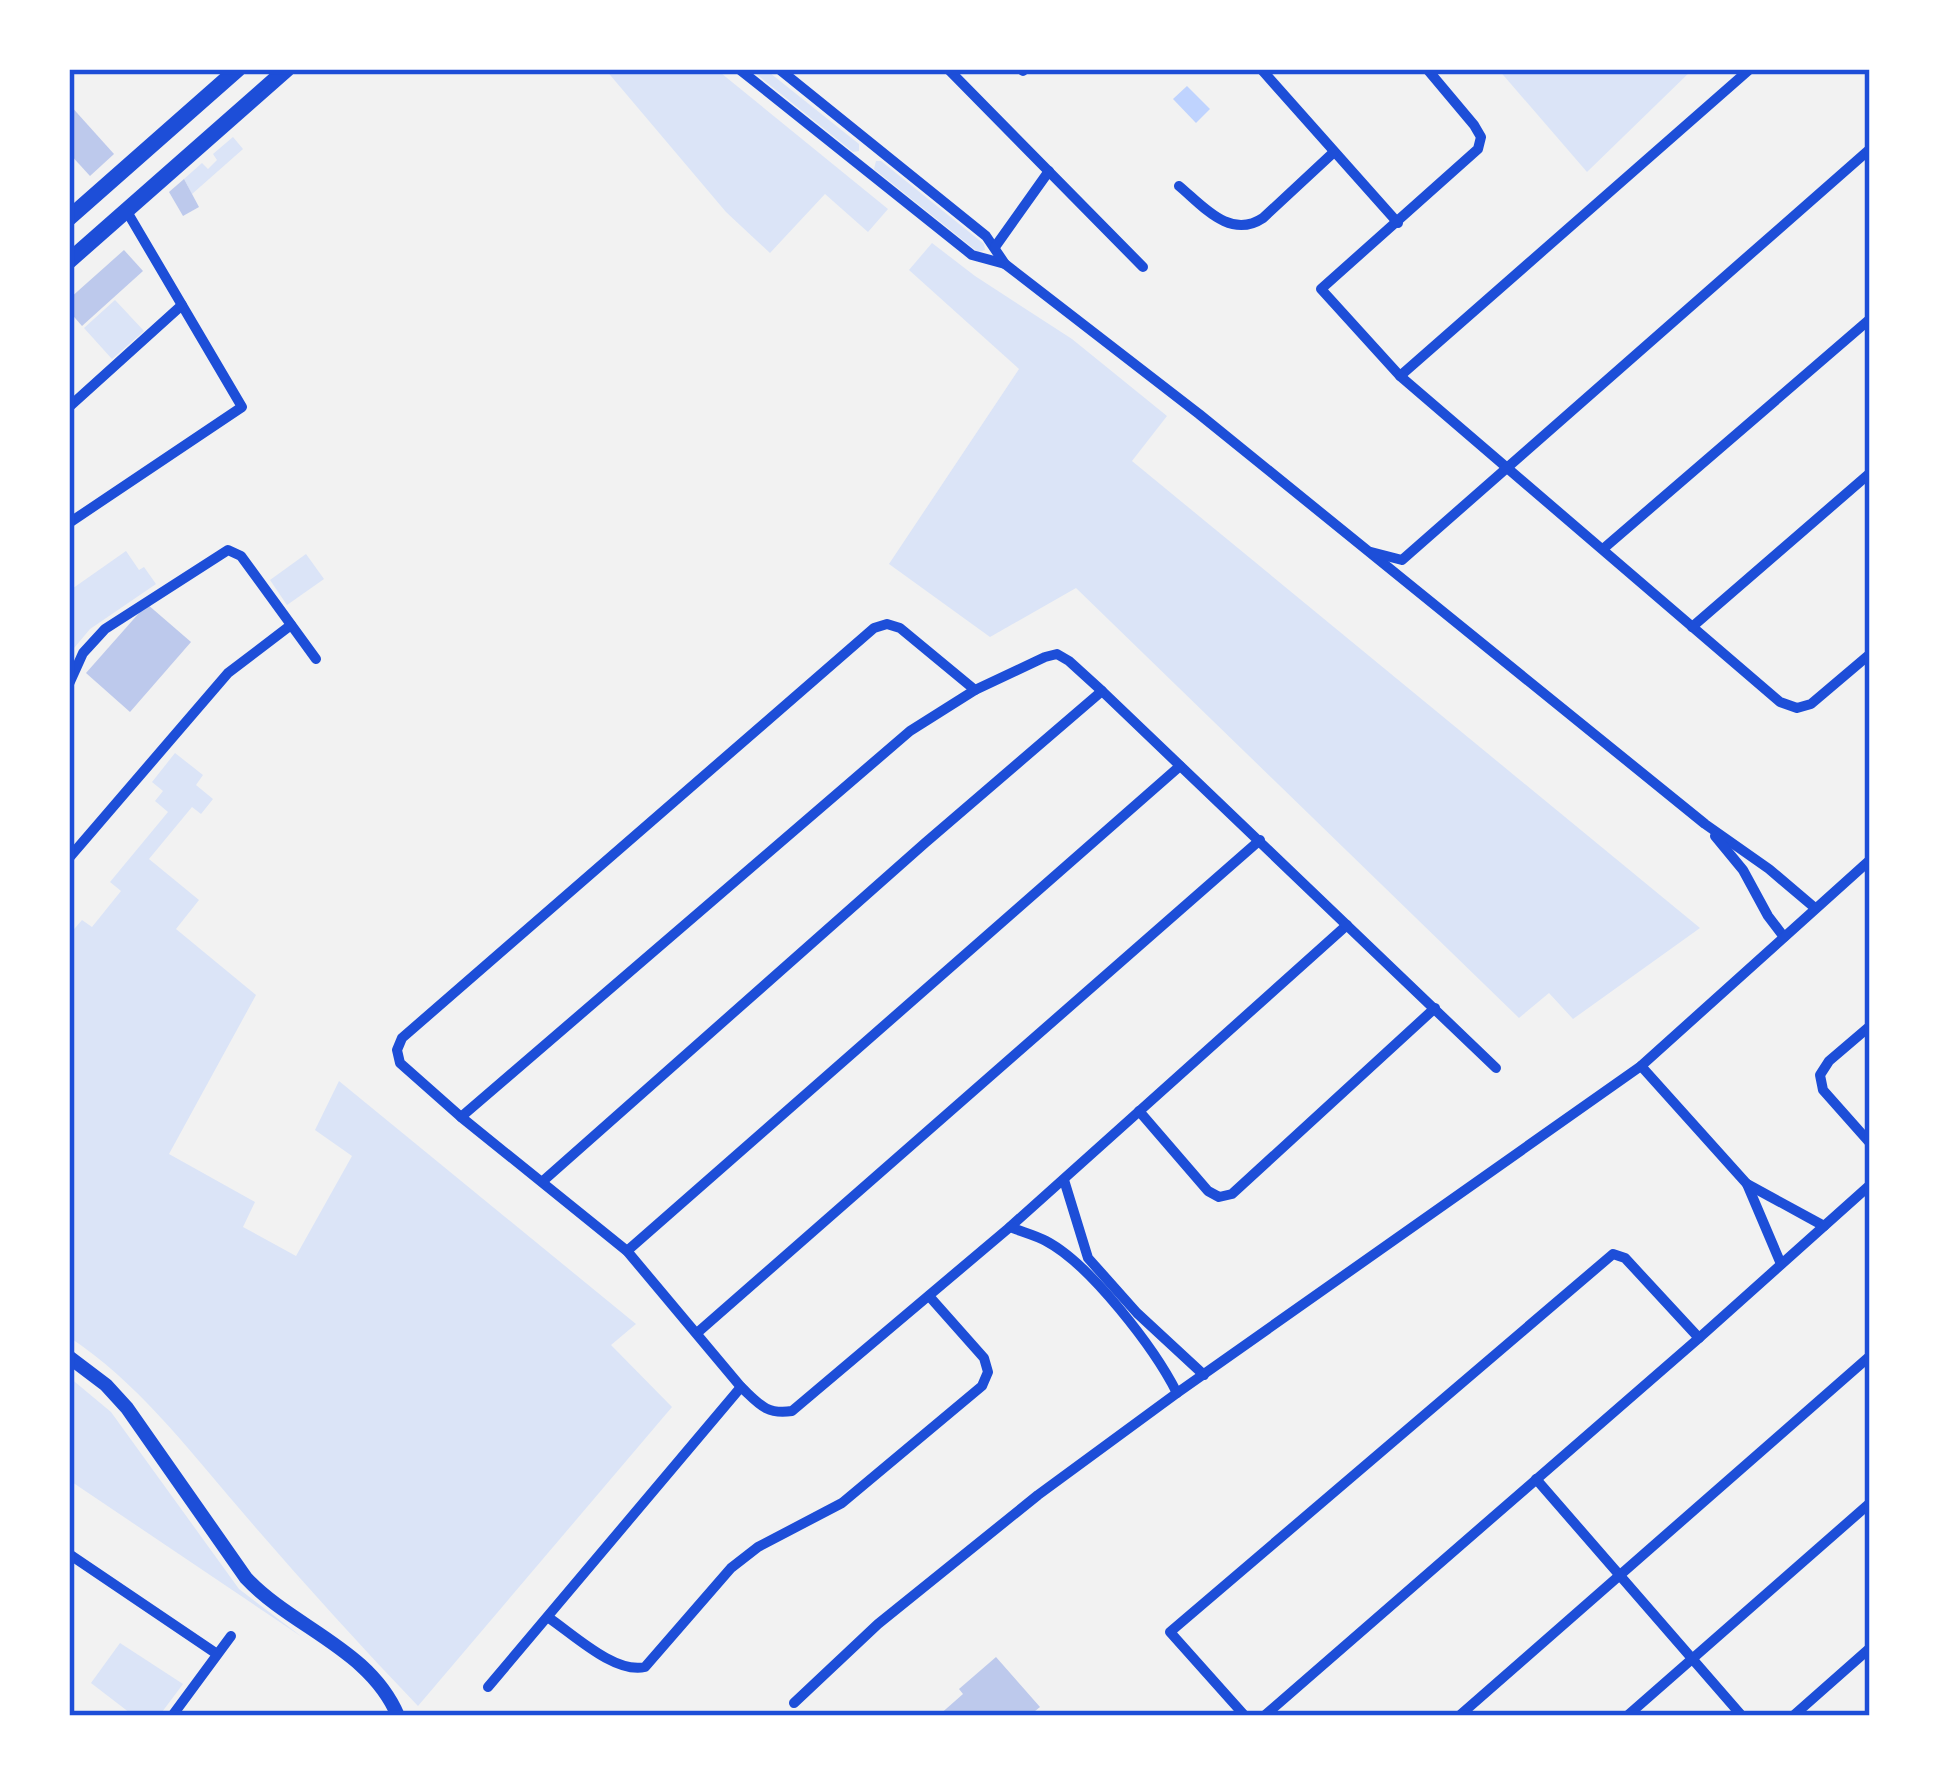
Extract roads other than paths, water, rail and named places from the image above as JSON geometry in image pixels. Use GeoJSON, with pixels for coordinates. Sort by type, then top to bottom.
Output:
{"type":"FeatureCollection","features":[{"type":"Feature","properties":{"kind":"highway"},"geometry":{"type":"LineString","coordinates":[[69,218],[238,69]]}},
{"type":"Feature","properties":{"kind":"highway"},"geometry":{"type":"LineString","coordinates":[[69,261],[287,69]]}},
{"type":"Feature","properties":{"kind":"street"},"geometry":{"type":"LineString","coordinates":[[739,69],[972,255],[1005,264]]}},
{"type":"Feature","properties":{"kind":"street"},"geometry":{"type":"LineString","coordinates":[[778,69],[986,236],[1005,264],[1815,908]]}},
{"type":"Feature","properties":{"kind":"street"},"geometry":{"type":"LineString","coordinates":[[947,69],[1143,266]]}},
{"type":"Feature","properties":{"kind":"street"},"geometry":{"type":"LineString","coordinates":[[1261,69],[1398,223]]}},
{"type":"Feature","properties":{"kind":"street"},"geometry":{"type":"LineString","coordinates":[[1427,69],[1474,125],[1481,137],[1478,149],[1321,289],[1400,376],[1780,702],[1797,708],[1811,704],[1870,654]]}},
{"type":"Feature","properties":{"kind":"street"},"geometry":{"type":"LineString","coordinates":[[1400,376],[1750,69]]}},
{"type":"Feature","properties":{"kind":"street"},"geometry":{"type":"LineString","coordinates":[[859,165],[874,145]]}},
{"type":"Feature","properties":{"kind":"street"},"geometry":{"type":"LineString","coordinates":[[1367,552],[1402,560],[1870,149]]}},
{"type":"Feature","properties":{"kind":"street"},"geometry":{"type":"LineString","coordinates":[[1179,186],[1219,220],[1252,225],[1334,152]]}},
{"type":"Feature","properties":{"kind":"street"},"geometry":{"type":"LineString","coordinates":[[995,247],[1049,171]]}},
{"type":"Feature","properties":{"kind":"street"},"geometry":{"type":"LineString","coordinates":[[69,523],[242,407],[126,210]]}},
{"type":"Feature","properties":{"kind":"street"},"geometry":{"type":"LineString","coordinates":[[69,407],[182,305]]}},
{"type":"Feature","properties":{"kind":"street"},"geometry":{"type":"LineString","coordinates":[[1603,549],[1870,319]]}},
{"type":"Feature","properties":{"kind":"street"},"geometry":{"type":"LineString","coordinates":[[1692,626],[1870,473]]}},
{"type":"Feature","properties":{"kind":"street"},"geometry":{"type":"LineString","coordinates":[[69,684],[83,653],[105,629],[223,551],[233,550],[241,556],[316,659]]}},
{"type":"Feature","properties":{"kind":"street"},"geometry":{"type":"LineString","coordinates":[[975,690],[900,628],[887,624],[874,628],[403,1038],[397,1050],[400,1063],[461,1117],[627,1251],[761,1406],[776,1413],[792,1411],[1064,1180],[1347,926]]}},
{"type":"Feature","properties":{"kind":"street"},"geometry":{"type":"LineString","coordinates":[[69,858],[228,673],[291,625]]}},
{"type":"Feature","properties":{"kind":"street"},"geometry":{"type":"LineString","coordinates":[[461,1117],[910,731],[975,690],[1057,654],[1260,840],[1496,1068]]}},
{"type":"Feature","properties":{"kind":"street"},"geometry":{"type":"LineString","coordinates":[[543,1181],[1102,692]]}},
{"type":"Feature","properties":{"kind":"street"},"geometry":{"type":"LineString","coordinates":[[627,1251],[1180,766]]}},
{"type":"Feature","properties":{"kind":"street"},"geometry":{"type":"LineString","coordinates":[[1705,824],[1743,870],[1784,937]]}},
{"type":"Feature","properties":{"kind":"street"},"geometry":{"type":"LineString","coordinates":[[697,1333],[1260,840]]}},
{"type":"Feature","properties":{"kind":"street"},"geometry":{"type":"LineString","coordinates":[[794,1703],[896,1609],[1038,1495],[1641,1066],[1870,860]]}},
{"type":"Feature","properties":{"kind":"street"},"geometry":{"type":"LineString","coordinates":[[1139,1111],[1208,1191],[1232,1194],[1435,1008]]}},
{"type":"Feature","properties":{"kind":"street"},"geometry":{"type":"LineString","coordinates":[[1870,1026],[1829,1061],[1820,1075],[1823,1090],[1870,1143]]}},
{"type":"Feature","properties":{"kind":"street"},"geometry":{"type":"LineString","coordinates":[[1641,1066],[1747,1184],[1781,1264]]}},
{"type":"Feature","properties":{"kind":"street"},"geometry":{"type":"LineString","coordinates":[[1064,1180],[1088,1258],[1177,1393]]}},
{"type":"Feature","properties":{"kind":"street"},"geometry":{"type":"LineString","coordinates":[[1747,1184],[1824,1226]]}},
{"type":"Feature","properties":{"kind":"street"},"geometry":{"type":"LineString","coordinates":[[1264,1716],[1870,1185]]}},
{"type":"Feature","properties":{"kind":"street"},"geometry":{"type":"LineString","coordinates":[[1010,1227],[1048,1241],[1137,1312],[1204,1375]]}},
{"type":"Feature","properties":{"kind":"street"},"geometry":{"type":"LineString","coordinates":[[1245,1716],[1170,1632],[1612,1254],[1625,1258],[1700,1338]]}},
{"type":"Feature","properties":{"kind":"street"},"geometry":{"type":"LineString","coordinates":[[549,1618],[617,1664],[631,1670],[645,1667],[731,1568],[758,1547],[842,1503],[982,1386],[988,1372],[984,1358],[929,1296]]}},
{"type":"Feature","properties":{"kind":"street"},"geometry":{"type":"LineString","coordinates":[[1459,1716],[1870,1356]]}},
{"type":"Feature","properties":{"kind":"street"},"geometry":{"type":"LineString","coordinates":[[69,1357],[127,1408],[246,1578],[368,1671],[398,1716]]}},
{"type":"Feature","properties":{"kind":"street"},"geometry":{"type":"LineString","coordinates":[[488,1688],[741,1387]]}},
{"type":"Feature","properties":{"kind":"street"},"geometry":{"type":"LineString","coordinates":[[1536,1479],[1742,1716]]}},
{"type":"Feature","properties":{"kind":"street"},"geometry":{"type":"LineString","coordinates":[[1627,1716],[1870,1503]]}},
{"type":"Feature","properties":{"kind":"street"},"geometry":{"type":"LineString","coordinates":[[69,1554],[217,1654]]}},
{"type":"Feature","properties":{"kind":"street"},"geometry":{"type":"LineString","coordinates":[[172,1716],[231,1636]]}},
{"type":"Feature","properties":{"kind":"street"},"geometry":{"type":"LineString","coordinates":[[1793,1716],[1870,1648]]}},
{"type":"Feature","properties":{"kind":"water"},"geometry":{"type":"Polygon","coordinates":[[[1187,86],[1210,109],[1196,123],[1173,99],[1187,86]]]}}]}
